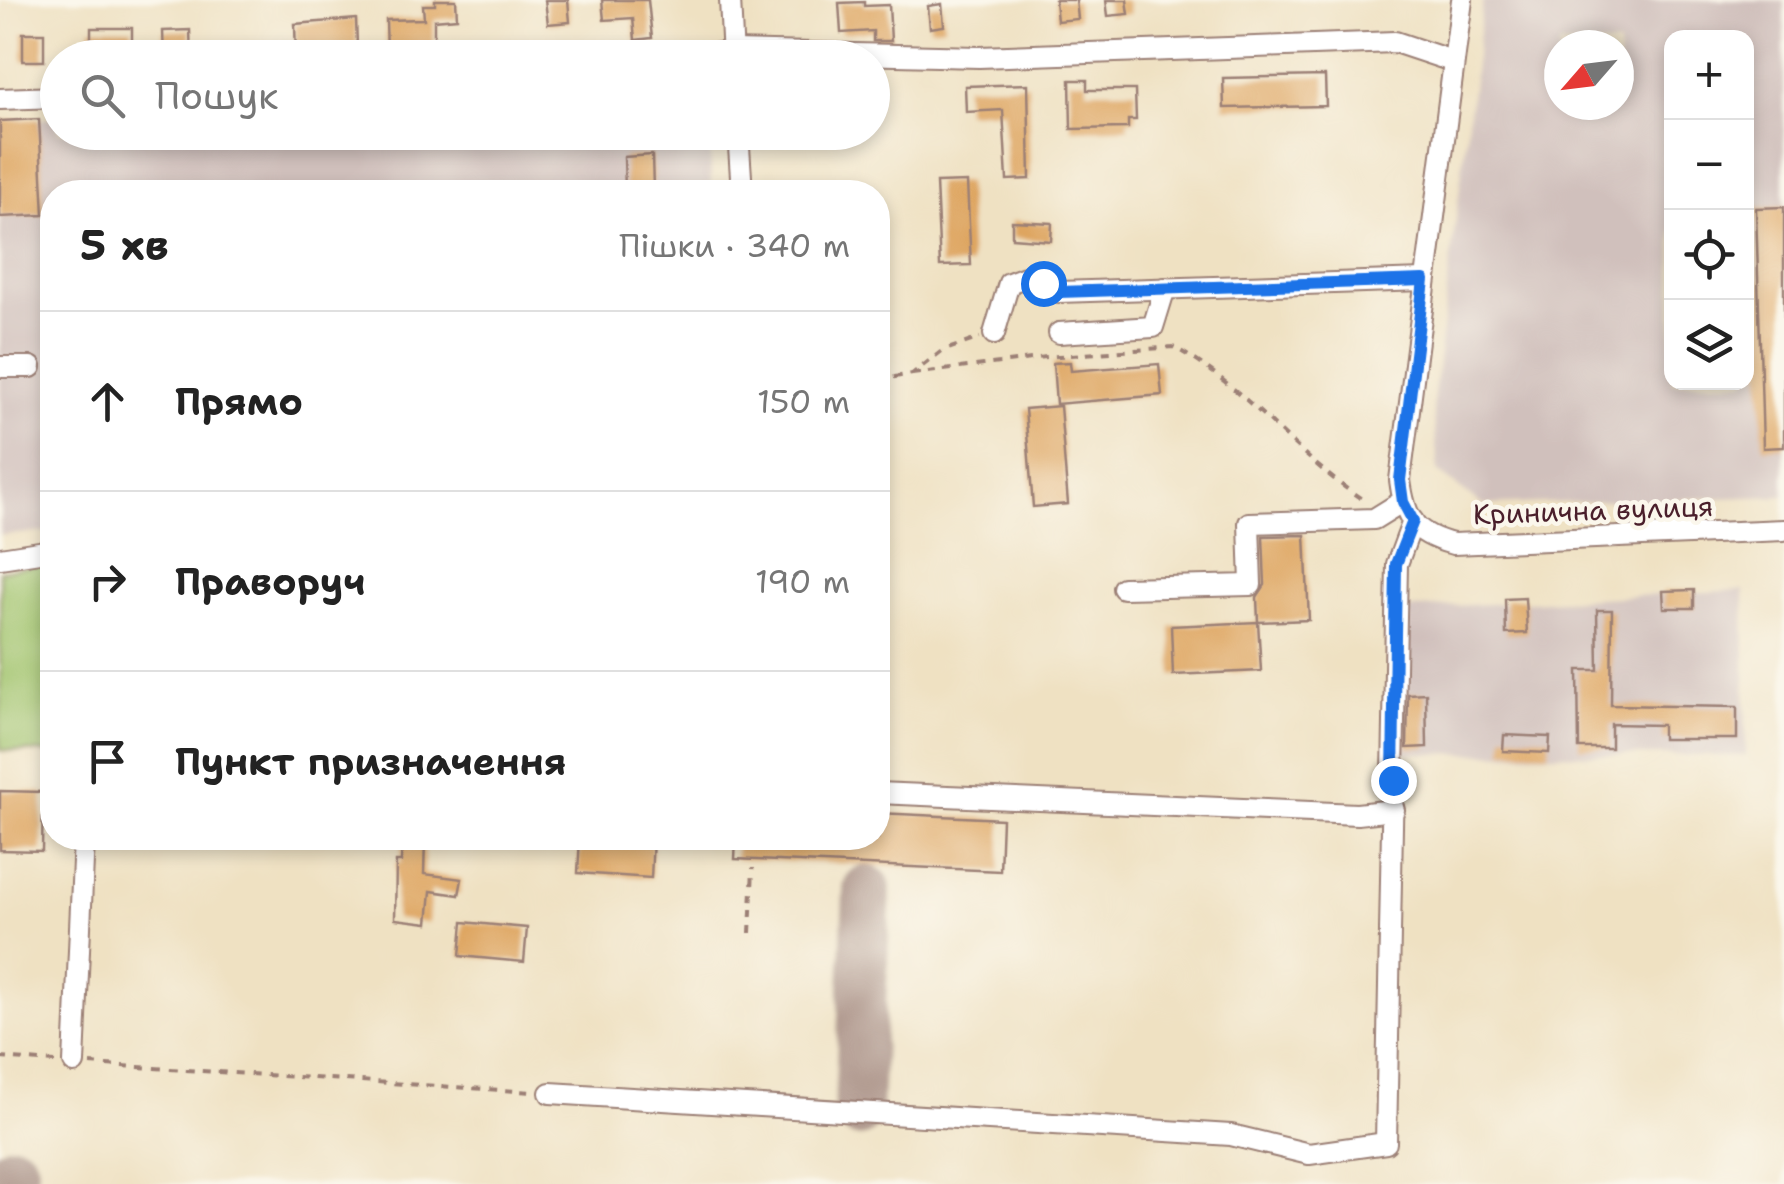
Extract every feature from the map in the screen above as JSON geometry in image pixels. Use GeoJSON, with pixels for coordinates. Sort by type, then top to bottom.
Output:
{"type":"FeatureCollection","features":[{"type":"Feature","properties":{"kind":"street"},"geometry":{"type":"LineString","coordinates":[[730,0],[732,40]]}},
{"type":"Feature","properties":{"kind":"street"},"geometry":{"type":"LineString","coordinates":[[550,1093],[1231,1135],[1309,1154],[1386,1144],[1396,564],[1413,521],[1403,502],[1400,480],[1462,0]]}},
{"type":"Feature","properties":{"kind":"street"},"geometry":{"type":"LineString","coordinates":[[890,55],[979,56],[1394,42],[1452,62]]}},
{"type":"Feature","properties":{"kind":"street"},"geometry":{"type":"LineString","coordinates":[[0,100],[40,98]]}},
{"type":"Feature","properties":{"kind":"street"},"geometry":{"type":"LineString","coordinates":[[739,150],[741,180]]}},
{"type":"Feature","properties":{"kind":"street"},"geometry":{"type":"LineString","coordinates":[[994,334],[1009,284],[1024,277],[1059,292],[1424,280]]}},
{"type":"Feature","properties":{"kind":"street"},"geometry":{"type":"LineString","coordinates":[[1059,332],[1153,327],[1165,288]]}},
{"type":"Feature","properties":{"kind":"street"},"geometry":{"type":"LineString","coordinates":[[0,367],[31,368]]}},
{"type":"Feature","properties":{"kind":"street"},"geometry":{"type":"LineString","coordinates":[[1123,588],[1251,585],[1249,524],[1374,519],[1403,502]]}},
{"type":"Feature","properties":{"kind":"street","name":"Кринична вулиця"},"geometry":{"type":"LineString","coordinates":[[1413,521],[1428,537],[1453,544],[1784,530]]}},
{"type":"Feature","properties":{"kind":"street"},"geometry":{"type":"LineString","coordinates":[[0,558],[40,552]]}},
{"type":"Feature","properties":{"kind":"street"},"geometry":{"type":"LineString","coordinates":[[890,794],[1357,814],[1394,810]]}},
{"type":"Feature","properties":{"kind":"street"},"geometry":{"type":"LineString","coordinates":[[74,1063],[83,850]]}},
{"type":"Feature","properties":{"kind":"path"},"geometry":{"type":"LineString","coordinates":[[912,374],[942,351],[994,334]]}},
{"type":"Feature","properties":{"kind":"path"},"geometry":{"type":"LineString","coordinates":[[890,378],[1173,347],[1190,356],[1355,495],[1384,513]]}},
{"type":"Feature","properties":{"kind":"path"},"geometry":{"type":"LineString","coordinates":[[750,933],[754,868]]}},
{"type":"Feature","properties":{"kind":"path"},"geometry":{"type":"LineString","coordinates":[[0,1058],[550,1093]]}},
{"type":"Feature","properties":{"kind":"shaded area"},"geometry":{"type":"Polygon","coordinates":[[[1483,0],[1784,0],[1784,496],[1482,505],[1438,472],[1433,403],[1483,0]]]}},
{"type":"Feature","properties":{"kind":"shaded area"},"geometry":{"type":"Polygon","coordinates":[[[40,119],[40,150],[710,150],[711,180],[40,180],[40,533],[0,535],[0,122],[40,119]]]}},
{"type":"Feature","properties":{"kind":"shaded area"},"geometry":{"type":"Polygon","coordinates":[[[1744,590],[1746,756],[1395,753],[1401,609],[1744,590]]]}},
{"type":"Feature","properties":{"kind":"green space"},"geometry":{"type":"Polygon","coordinates":[[[40,565],[40,752],[0,750],[0,571],[40,565]]]}},
{"type":"Feature","properties":{"kind":"building"},"geometry":{"type":"Polygon","coordinates":[[[435,0],[456,0],[457,18],[434,20],[434,40],[387,40],[386,20],[424,19],[423,5],[435,5],[435,0]]]}},
{"type":"Feature","properties":{"kind":"building"},"geometry":{"type":"Polygon","coordinates":[[[545,0],[568,0],[570,22],[548,24],[545,0]]]}},
{"type":"Feature","properties":{"kind":"building"},"geometry":{"type":"Polygon","coordinates":[[[602,0],[648,0],[652,38],[635,40],[633,18],[604,20],[602,0]]]}},
{"type":"Feature","properties":{"kind":"building"},"geometry":{"type":"Polygon","coordinates":[[[1055,0],[1076,0],[1078,19],[1057,21],[1055,0]]]}},
{"type":"Feature","properties":{"kind":"building"},"geometry":{"type":"Polygon","coordinates":[[[1106,0],[1127,0],[1129,14],[1108,16],[1106,0]]]}},
{"type":"Feature","properties":{"kind":"building"},"geometry":{"type":"Polygon","coordinates":[[[839,3],[889,5],[891,41],[873,40],[873,31],[841,33],[839,3]]]}},
{"type":"Feature","properties":{"kind":"building"},"geometry":{"type":"Polygon","coordinates":[[[942,4],[944,26],[930,28],[928,6],[942,4]]]}},
{"type":"Feature","properties":{"kind":"building"},"geometry":{"type":"Polygon","coordinates":[[[356,19],[357,40],[295,40],[295,24],[356,19]]]}},
{"type":"Feature","properties":{"kind":"building"},"geometry":{"type":"Polygon","coordinates":[[[91,28],[132,28],[132,40],[91,40],[91,28]]]}},
{"type":"Feature","properties":{"kind":"building"},"geometry":{"type":"Polygon","coordinates":[[[190,30],[190,40],[163,40],[163,31],[190,30]]]}},
{"type":"Feature","properties":{"kind":"building"},"geometry":{"type":"Polygon","coordinates":[[[23,33],[44,33],[40,61],[23,61],[23,33]]]}},
{"type":"Feature","properties":{"kind":"building"},"geometry":{"type":"Polygon","coordinates":[[[1325,76],[1326,106],[1224,108],[1223,78],[1325,76]]]}},
{"type":"Feature","properties":{"kind":"building"},"geometry":{"type":"Polygon","coordinates":[[[1070,80],[1087,80],[1087,90],[1135,90],[1136,120],[1128,120],[1128,128],[1071,129],[1070,80]]]}},
{"type":"Feature","properties":{"kind":"building"},"geometry":{"type":"Polygon","coordinates":[[[1028,84],[1030,179],[1007,180],[1003,110],[966,112],[965,86],[1028,84]]]}},
{"type":"Feature","properties":{"kind":"building"},"geometry":{"type":"Polygon","coordinates":[[[39,119],[40,215],[0,217],[0,121],[39,119]]]}},
{"type":"Feature","properties":{"kind":"building"},"geometry":{"type":"Polygon","coordinates":[[[652,155],[653,180],[625,180],[624,157],[652,155]]]}},
{"type":"Feature","properties":{"kind":"building"},"geometry":{"type":"Polygon","coordinates":[[[967,182],[971,265],[940,266],[936,183],[967,182]]]}},
{"type":"Feature","properties":{"kind":"building"},"geometry":{"type":"Polygon","coordinates":[[[1784,207],[1784,447],[1763,448],[1756,208],[1784,207]]]}},
{"type":"Feature","properties":{"kind":"building"},"geometry":{"type":"Polygon","coordinates":[[[1012,221],[1052,223],[1051,241],[1012,238],[1012,221]]]}},
{"type":"Feature","properties":{"kind":"building"},"geometry":{"type":"Polygon","coordinates":[[[1070,362],[1071,371],[1159,364],[1162,395],[1056,404],[1053,363],[1070,362]]]}},
{"type":"Feature","properties":{"kind":"building"},"geometry":{"type":"Polygon","coordinates":[[[1060,406],[1068,504],[1033,507],[1025,409],[1060,406]]]}},
{"type":"Feature","properties":{"kind":"building"},"geometry":{"type":"Polygon","coordinates":[[[1305,535],[1309,620],[1258,622],[1257,597],[1265,585],[1263,536],[1305,535]]]}},
{"type":"Feature","properties":{"kind":"building"},"geometry":{"type":"Polygon","coordinates":[[[1694,590],[1694,608],[1664,608],[1663,591],[1694,590]]]}},
{"type":"Feature","properties":{"kind":"building"},"geometry":{"type":"Polygon","coordinates":[[[1525,598],[1527,633],[1506,634],[1505,599],[1525,598]]]}},
{"type":"Feature","properties":{"kind":"building"},"geometry":{"type":"Polygon","coordinates":[[[1597,610],[1612,610],[1611,705],[1737,707],[1737,739],[1662,739],[1662,725],[1611,724],[1611,748],[1579,748],[1578,670],[1598,670],[1597,610]]]}},
{"type":"Feature","properties":{"kind":"building"},"geometry":{"type":"Polygon","coordinates":[[[1258,622],[1261,671],[1173,675],[1171,626],[1258,622]]]}},
{"type":"Feature","properties":{"kind":"building"},"geometry":{"type":"Polygon","coordinates":[[[1426,693],[1427,747],[1407,748],[1408,694],[1426,693]]]}},
{"type":"Feature","properties":{"kind":"building"},"geometry":{"type":"Polygon","coordinates":[[[1504,735],[1550,737],[1549,753],[1503,751],[1504,735]]]}},
{"type":"Feature","properties":{"kind":"building"},"geometry":{"type":"Polygon","coordinates":[[[0,791],[40,792],[42,851],[0,850],[0,791]]]}},
{"type":"Feature","properties":{"kind":"building"},"geometry":{"type":"Polygon","coordinates":[[[890,814],[1002,819],[1000,871],[735,859],[735,850],[890,850],[890,814]]]}},
{"type":"Feature","properties":{"kind":"building"},"geometry":{"type":"Polygon","coordinates":[[[402,850],[425,850],[424,874],[462,879],[459,895],[431,891],[428,923],[395,919],[396,862],[401,862],[402,850]]]}},
{"type":"Feature","properties":{"kind":"building"},"geometry":{"type":"Polygon","coordinates":[[[579,850],[652,850],[651,878],[578,873],[579,850]]]}},
{"type":"Feature","properties":{"kind":"building"},"geometry":{"type":"Polygon","coordinates":[[[463,922],[527,928],[524,962],[460,956],[463,922]]]}},
{"type":"Feature","properties":{"kind":"taxiway"},"geometry":{"type":"LineString","coordinates":[[858,1113],[867,889]]}},
{"type":"Feature","properties":{"kind":"taxiway"},"geometry":{"type":"LineString","coordinates":[[10,1184],[14,1169]]}},
{"type":"Feature","properties":{"kind":"route"},"geometry":{"type":"LineString","coordinates":[[1043,283],[1059,292],[1424,280],[1400,480],[1403,502],[1413,521],[1396,564],[1393,780]]}}]}
